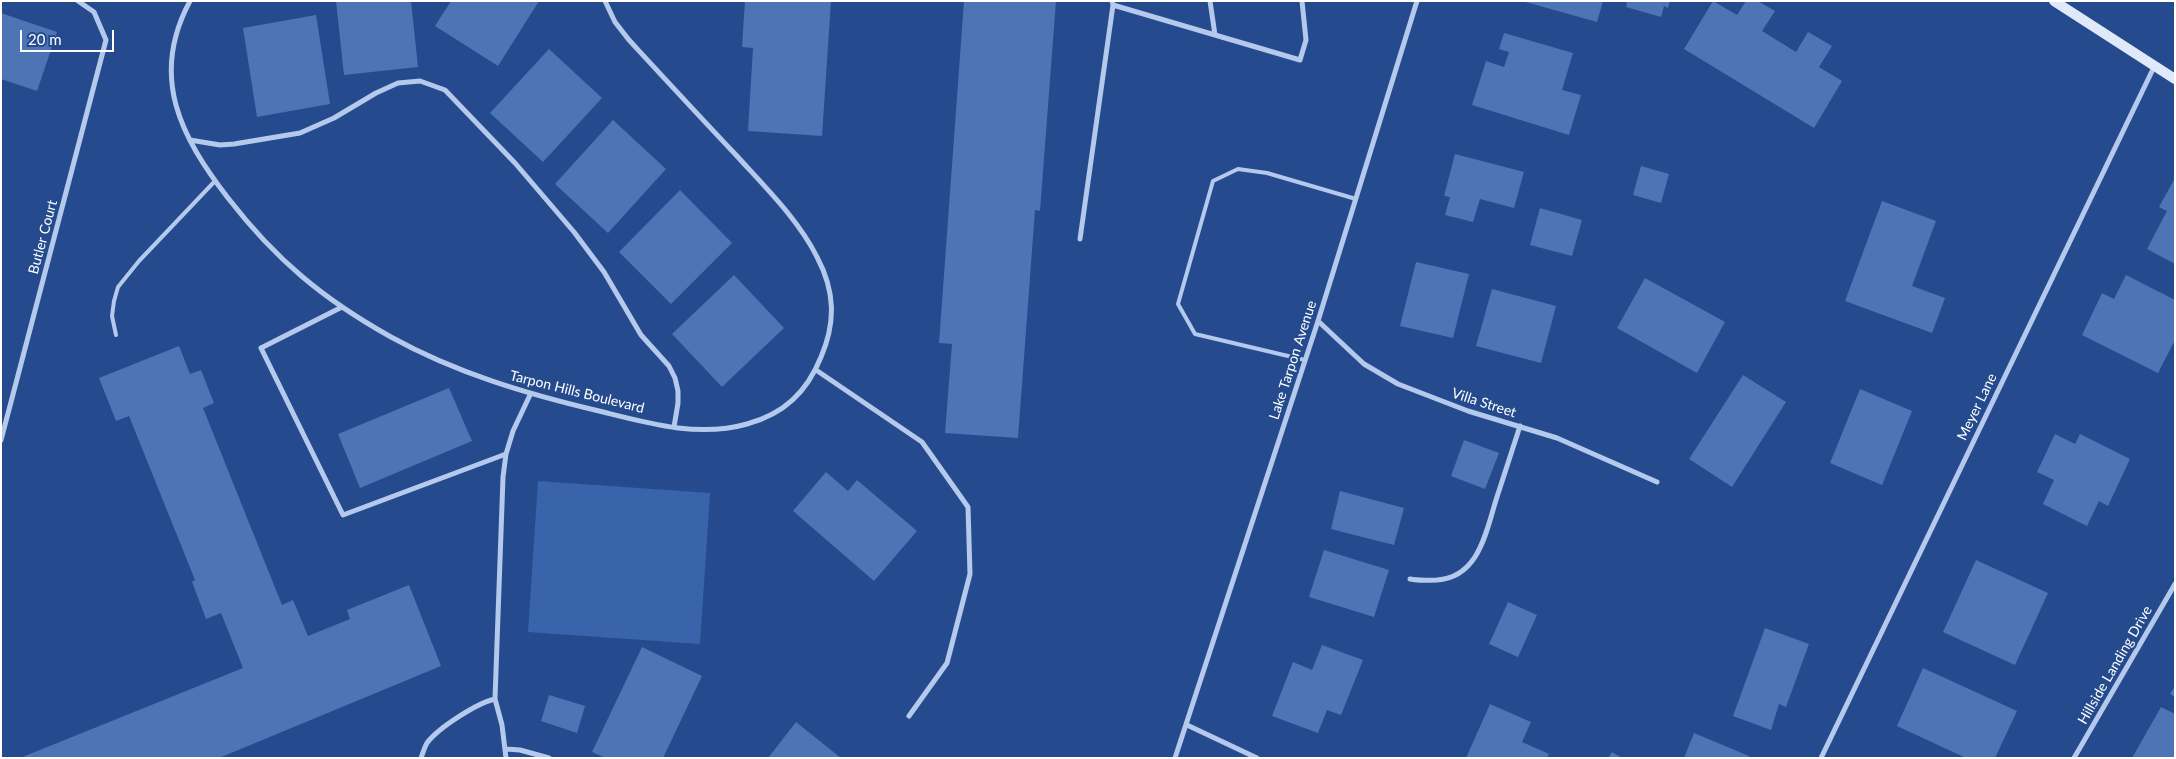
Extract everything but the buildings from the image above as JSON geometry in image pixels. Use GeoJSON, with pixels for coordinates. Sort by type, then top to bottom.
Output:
{"type":"FeatureCollection","features":[{"type":"Feature","properties":{"kind":"main road"},"geometry":{"type":"LineString","coordinates":[[2054,1],[2175,79]]}},
{"type":"Feature","properties":{"kind":"street","name":"Butler Court"},"geometry":{"type":"LineString","coordinates":[[1,440],[106,40],[94,12],[78,1]]}},
{"type":"Feature","properties":{"kind":"street","name":"Tarpon Hills Boulevard"},"geometry":{"type":"LineString","coordinates":[[190,1],[174,41],[172,58],[172,78],[180,118],[198,158],[215,182],[283,262],[301,278],[342,308],[392,338],[468,372],[530,395],[674,427],[721,429],[752,423],[789,404],[802,392],[816,370],[830,335],[832,298],[825,274],[804,235],[763,184],[629,40],[615,22],[605,1]]}},
{"type":"Feature","properties":{"kind":"street"},"geometry":{"type":"LineString","coordinates":[[1210,1],[1215,35]]}},
{"type":"Feature","properties":{"kind":"street"},"geometry":{"type":"LineString","coordinates":[[1080,239],[1113,3],[1300,60],[1306,40],[1302,1]]}},
{"type":"Feature","properties":{"kind":"street","name":"Lake Tarpon Avenue"},"geometry":{"type":"LineString","coordinates":[[1175,758],[1318,321],[1417,1]]}},
{"type":"Feature","properties":{"kind":"street","name":"Meyer Lane"},"geometry":{"type":"LineString","coordinates":[[1821,758],[2154,67]]}},
{"type":"Feature","properties":{"kind":"street"},"geometry":{"type":"LineString","coordinates":[[190,140],[220,145],[300,133],[339,116],[376,93],[398,83],[420,81],[445,90],[515,163],[574,232],[607,278],[641,335],[669,366],[678,390],[674,427]]}},
{"type":"Feature","properties":{"kind":"street"},"geometry":{"type":"LineString","coordinates":[[342,308],[261,348],[343,515],[506,454]]}},
{"type":"Feature","properties":{"kind":"street","name":"Villa Street"},"geometry":{"type":"LineString","coordinates":[[1318,321],[1364,364],[1398,384],[1468,411],[1557,438],[1656,482]]}},
{"type":"Feature","properties":{"kind":"street"},"geometry":{"type":"LineString","coordinates":[[816,370],[922,442],[968,507],[970,574],[947,663],[909,716]]}},
{"type":"Feature","properties":{"kind":"street"},"geometry":{"type":"LineString","coordinates":[[506,758],[506,749],[495,699],[502,494],[506,454],[513,431],[530,395]]}},
{"type":"Feature","properties":{"kind":"street"},"geometry":{"type":"LineString","coordinates":[[1410,579],[1428,581],[1450,578],[1458,574],[1474,560],[1485,536],[1520,426]]}},
{"type":"Feature","properties":{"kind":"street","name":"Hillside Landing Drive"},"geometry":{"type":"LineString","coordinates":[[2074,758],[2175,584]]}},
{"type":"Feature","properties":{"kind":"street"},"geometry":{"type":"LineString","coordinates":[[421,758],[428,743],[458,717],[482,702],[495,699]]}},
{"type":"Feature","properties":{"kind":"street"},"geometry":{"type":"LineString","coordinates":[[1187,725],[1257,758]]}},
{"type":"Feature","properties":{"kind":"street"},"geometry":{"type":"LineString","coordinates":[[506,749],[520,750],[549,758]]}},
{"type":"Feature","properties":{"kind":"lane"},"geometry":{"type":"LineString","coordinates":[[1305,360],[1195,334],[1178,304],[1213,181],[1238,169],[1267,173],[1356,199]]}},
{"type":"Feature","properties":{"kind":"lane"},"geometry":{"type":"LineString","coordinates":[[116,335],[112,325],[112,306],[118,287],[139,261],[215,182]]}},
{"type":"Feature","properties":{"kind":"shaded area"},"geometry":{"type":"Polygon","coordinates":[[[538,481],[710,493],[700,644],[528,632],[538,481]]]}}]}
